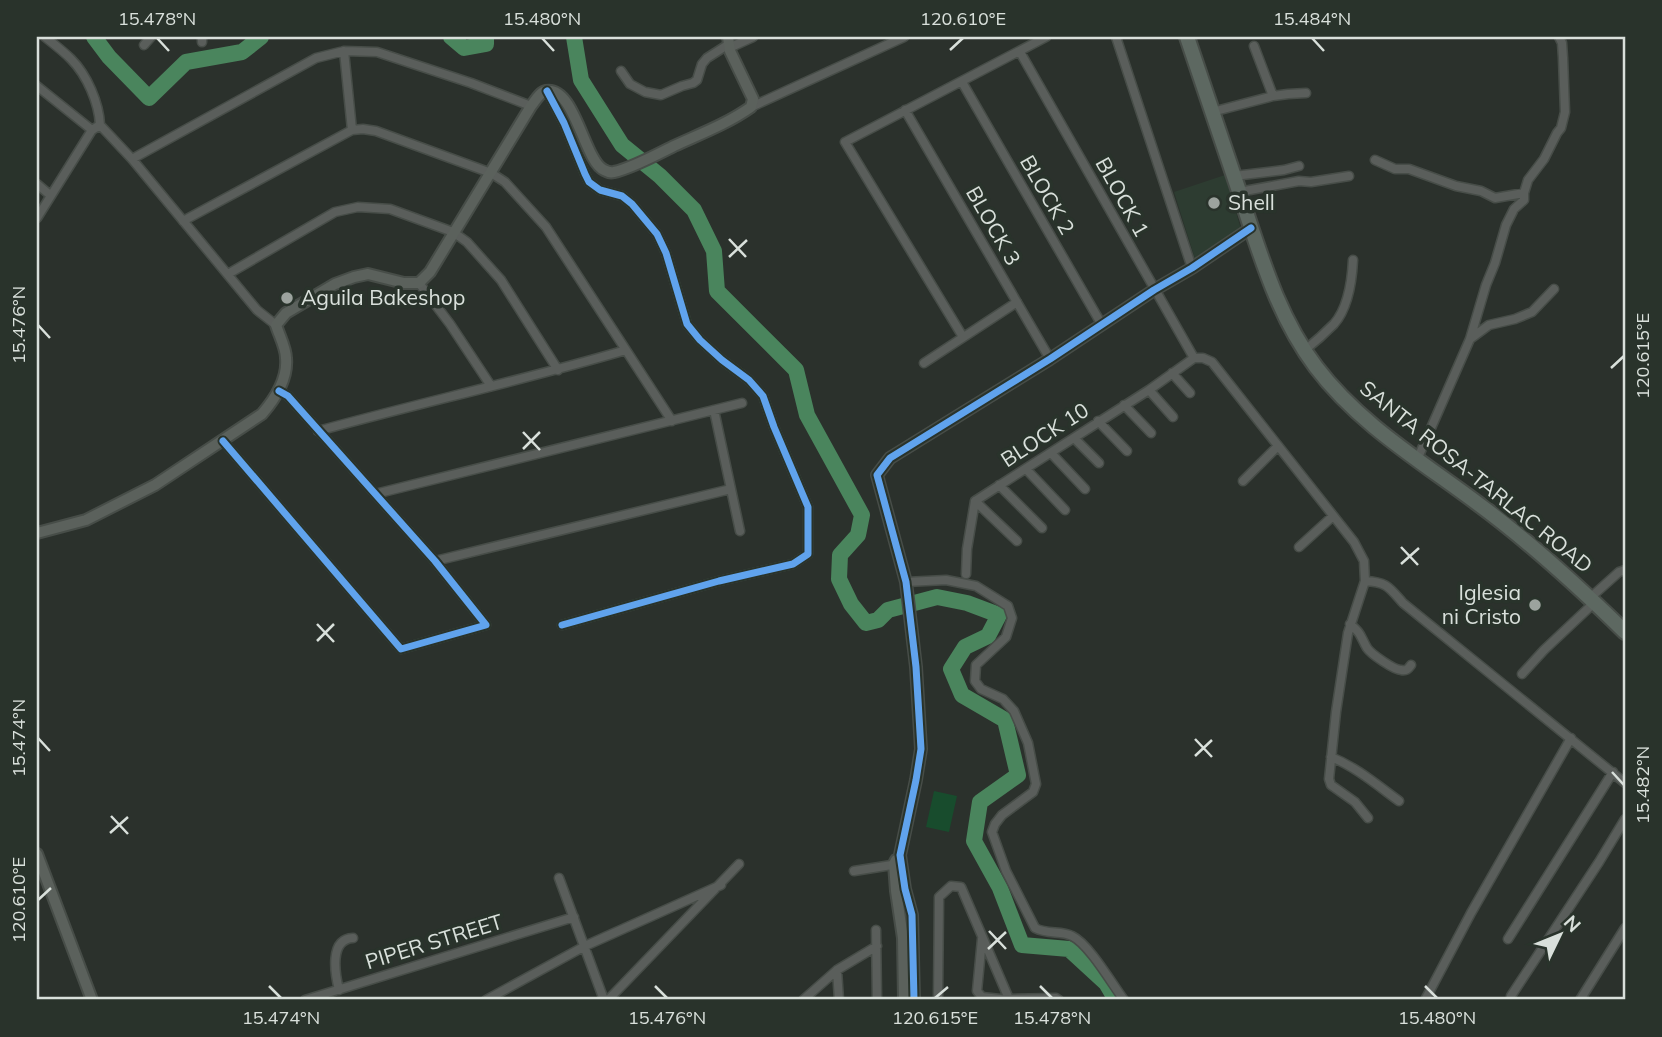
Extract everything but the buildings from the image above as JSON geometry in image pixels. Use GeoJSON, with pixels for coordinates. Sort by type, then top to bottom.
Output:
{"type":"FeatureCollection","features":[{"type":"Feature","properties":{"kind":"highway","name":"SANTA ROSA-TARLAC ROAD"},"geometry":{"type":"LineString","coordinates":[[1187,37],[1269,281],[1289,326],[1316,368],[1352,407],[1398,446],[1548,559],[1625,632]]}},
{"type":"Feature","properties":{"kind":"street"},"geometry":{"type":"LineString","coordinates":[[37,218],[96,127],[100,110],[94,94],[73,61],[45,37]]}},
{"type":"Feature","properties":{"kind":"street"},"geometry":{"type":"LineString","coordinates":[[144,45],[150,37]]}},
{"type":"Feature","properties":{"kind":"street"},"geometry":{"type":"LineString","coordinates":[[621,71],[631,84],[646,92],[662,95],[697,80],[707,58],[729,43],[753,37]]}},
{"type":"Feature","properties":{"kind":"street"},"geometry":{"type":"LineString","coordinates":[[419,284],[430,271],[531,106],[547,90],[555,92],[567,103],[598,167],[607,172],[615,172],[732,121],[751,107],[904,37]]}},
{"type":"Feature","properties":{"kind":"street"},"geometry":{"type":"LineString","coordinates":[[963,337],[845,142],[1046,37]]}},
{"type":"Feature","properties":{"kind":"street"},"geometry":{"type":"LineString","coordinates":[[1116,37],[1192,268]]}},
{"type":"Feature","properties":{"kind":"street"},"geometry":{"type":"LineString","coordinates":[[1417,460],[1470,340],[1506,225],[1514,209],[1524,200],[1528,180],[1544,159],[1561,128],[1565,112],[1559,37]]}},
{"type":"Feature","properties":{"kind":"street"},"geometry":{"type":"LineString","coordinates":[[729,43],[752,99],[751,107]]}},
{"type":"Feature","properties":{"kind":"street"},"geometry":{"type":"LineString","coordinates":[[1254,46],[1273,96]]}},
{"type":"Feature","properties":{"kind":"street"},"geometry":{"type":"LineString","coordinates":[[132,159],[316,58],[344,51],[377,52],[531,106]]}},
{"type":"Feature","properties":{"kind":"street"},"geometry":{"type":"LineString","coordinates":[[344,51],[352,130]]}},
{"type":"Feature","properties":{"kind":"street","name":"BLOCK 1"},"geometry":{"type":"LineString","coordinates":[[1020,52],[1194,358]]}},
{"type":"Feature","properties":{"kind":"street","name":"BLOCK 2"},"geometry":{"type":"LineString","coordinates":[[962,82],[1102,325]]}},
{"type":"Feature","properties":{"kind":"street"},"geometry":{"type":"LineString","coordinates":[[37,86],[96,127],[132,159],[257,310],[276,325],[286,357],[279,391],[275,400],[262,414],[155,485],[86,520],[37,533]]}},
{"type":"Feature","properties":{"kind":"street"},"geometry":{"type":"LineString","coordinates":[[547,90],[589,182],[600,190],[622,196],[657,234],[666,253],[687,324],[700,340],[749,380],[763,396],[808,507],[808,554],[793,564],[719,581],[562,625]]}},
{"type":"Feature","properties":{"kind":"street"},"geometry":{"type":"LineString","coordinates":[[1212,112],[1273,96],[1306,93]]}},
{"type":"Feature","properties":{"kind":"street","name":"BLOCK 3"},"geometry":{"type":"LineString","coordinates":[[905,110],[1050,359]]}},
{"type":"Feature","properties":{"kind":"street"},"geometry":{"type":"LineString","coordinates":[[183,221],[352,130],[376,131],[491,173],[505,182],[546,227],[672,421]]}},
{"type":"Feature","properties":{"kind":"street"},"geometry":{"type":"LineString","coordinates":[[1374,160],[1395,169],[1409,169],[1456,186],[1481,191],[1495,198],[1524,193]]}},
{"type":"Feature","properties":{"kind":"street"},"geometry":{"type":"LineString","coordinates":[[1234,176],[1299,166]]}},
{"type":"Feature","properties":{"kind":"street"},"geometry":{"type":"LineString","coordinates":[[1239,192],[1299,181],[1311,182],[1349,176]]}},
{"type":"Feature","properties":{"kind":"street"},"geometry":{"type":"LineString","coordinates":[[37,184],[50,195]]}},
{"type":"Feature","properties":{"kind":"street"},"geometry":{"type":"LineString","coordinates":[[228,274],[335,212],[358,207],[390,209],[453,232],[467,242],[501,280],[558,370]]}},
{"type":"Feature","properties":{"kind":"street"},"geometry":{"type":"LineString","coordinates":[[904,1000],[898,861],[921,749],[907,585],[877,475],[890,458],[1050,359],[1251,228]]}},
{"type":"Feature","properties":{"kind":"street"},"geometry":{"type":"LineString","coordinates":[[1305,350],[1342,312],[1352,278],[1353,260]]}},
{"type":"Feature","properties":{"kind":"street"},"geometry":{"type":"LineString","coordinates":[[276,325],[286,313],[335,284],[354,277],[368,274],[419,284],[450,324],[491,386]]}},
{"type":"Feature","properties":{"kind":"street"},"geometry":{"type":"LineString","coordinates":[[1470,340],[1489,325],[1532,312],[1554,289]]}},
{"type":"Feature","properties":{"kind":"street"},"geometry":{"type":"LineString","coordinates":[[924,363],[1017,302]]}},
{"type":"Feature","properties":{"kind":"street"},"geometry":{"type":"LineString","coordinates":[[318,431],[626,350]]}},
{"type":"Feature","properties":{"kind":"street"},"geometry":{"type":"LineString","coordinates":[[1194,358],[1212,362],[1333,516],[1364,561],[1365,582],[1350,624],[1336,712],[1331,785],[1355,802],[1368,818]]}},
{"type":"Feature","properties":{"kind":"street","name":"BLOCK 10"},"geometry":{"type":"LineString","coordinates":[[975,501],[1149,390],[1194,358]]}},
{"type":"Feature","properties":{"kind":"street"},"geometry":{"type":"LineString","coordinates":[[1172,373],[1190,393]]}},
{"type":"Feature","properties":{"kind":"street"},"geometry":{"type":"LineString","coordinates":[[1149,390],[1173,417]]}},
{"type":"Feature","properties":{"kind":"street"},"geometry":{"type":"LineString","coordinates":[[223,440],[401,649],[486,625],[435,561],[288,397],[279,391]]}},
{"type":"Feature","properties":{"kind":"street"},"geometry":{"type":"LineString","coordinates":[[375,494],[742,403]]}},
{"type":"Feature","properties":{"kind":"street"},"geometry":{"type":"LineString","coordinates":[[1124,405],[1151,433]]}},
{"type":"Feature","properties":{"kind":"street"},"geometry":{"type":"LineString","coordinates":[[713,410],[740,531]]}},
{"type":"Feature","properties":{"kind":"street"},"geometry":{"type":"LineString","coordinates":[[1098,421],[1128,451]]}},
{"type":"Feature","properties":{"kind":"street"},"geometry":{"type":"LineString","coordinates":[[1074,438],[1099,463]]}},
{"type":"Feature","properties":{"kind":"street"},"geometry":{"type":"LineString","coordinates":[[1243,481],[1278,446]]}},
{"type":"Feature","properties":{"kind":"street"},"geometry":{"type":"LineString","coordinates":[[1051,453],[1085,489]]}},
{"type":"Feature","properties":{"kind":"street"},"geometry":{"type":"LineString","coordinates":[[1026,469],[1065,510]]}},
{"type":"Feature","properties":{"kind":"street"},"geometry":{"type":"LineString","coordinates":[[999,485],[1042,528]]}},
{"type":"Feature","properties":{"kind":"street"},"geometry":{"type":"LineString","coordinates":[[435,561],[731,489]]}},
{"type":"Feature","properties":{"kind":"street"},"geometry":{"type":"LineString","coordinates":[[975,501],[1017,541]]}},
{"type":"Feature","properties":{"kind":"street"},"geometry":{"type":"LineString","coordinates":[[966,574],[975,501]]}},
{"type":"Feature","properties":{"kind":"street"},"geometry":{"type":"LineString","coordinates":[[1299,547],[1333,516]]}},
{"type":"Feature","properties":{"kind":"street"},"geometry":{"type":"LineString","coordinates":[[1522,674],[1619,572],[1625,570]]}},
{"type":"Feature","properties":{"kind":"street"},"geometry":{"type":"LineString","coordinates":[[907,585],[946,580],[976,586],[1008,606],[1013,618],[1006,637],[976,665],[975,681],[981,689],[1003,699],[1014,711],[1028,743],[1036,785],[1033,792],[1002,816],[992,832],[1006,871],[1035,928],[1043,933],[1071,934],[1084,945],[1124,1000]]}},
{"type":"Feature","properties":{"kind":"street"},"geometry":{"type":"LineString","coordinates":[[1365,582],[1386,585],[1404,603],[1625,783]]}},
{"type":"Feature","properties":{"kind":"street"},"geometry":{"type":"LineString","coordinates":[[1350,624],[1363,638],[1367,648],[1388,664],[1402,671],[1411,666]]}},
{"type":"Feature","properties":{"kind":"street"},"geometry":{"type":"LineString","coordinates":[[1425,1000],[1471,913],[1571,738]]}},
{"type":"Feature","properties":{"kind":"street"},"geometry":{"type":"LineString","coordinates":[[1331,757],[1364,775],[1399,801]]}},
{"type":"Feature","properties":{"kind":"street"},"geometry":{"type":"LineString","coordinates":[[1508,939],[1613,772]]}},
{"type":"Feature","properties":{"kind":"street"},"geometry":{"type":"LineString","coordinates":[[1511,996],[1625,819]]}},
{"type":"Feature","properties":{"kind":"street"},"geometry":{"type":"LineString","coordinates":[[37,854],[92,1000]]}},
{"type":"Feature","properties":{"kind":"street"},"geometry":{"type":"LineString","coordinates":[[854,871],[898,861]]}},
{"type":"Feature","properties":{"kind":"street"},"geometry":{"type":"LineString","coordinates":[[559,878],[606,1000],[739,864]]}},
{"type":"Feature","properties":{"kind":"street"},"geometry":{"type":"LineString","coordinates":[[486,1000],[585,946],[721,885]]}},
{"type":"Feature","properties":{"kind":"street"},"geometry":{"type":"LineString","coordinates":[[938,1000],[939,897],[951,886],[961,887],[1009,1000]]}},
{"type":"Feature","properties":{"kind":"street"},"geometry":{"type":"LineString","coordinates":[[900,890],[912,915],[914,1000]]}},
{"type":"Feature","properties":{"kind":"street","name":"PIPER STREET"},"geometry":{"type":"LineString","coordinates":[[304,1000],[574,917]]}},
{"type":"Feature","properties":{"kind":"street"},"geometry":{"type":"LineString","coordinates":[[876,930],[877,1000]]}},
{"type":"Feature","properties":{"kind":"street"},"geometry":{"type":"LineString","coordinates":[[1580,1000],[1624,932]]}},
{"type":"Feature","properties":{"kind":"street"},"geometry":{"type":"LineString","coordinates":[[982,937],[977,991],[982,997],[1059,1000]]}},
{"type":"Feature","properties":{"kind":"street"},"geometry":{"type":"LineString","coordinates":[[339,989],[335,975],[338,950],[341,942],[353,938]]}},
{"type":"Feature","properties":{"kind":"street"},"geometry":{"type":"LineString","coordinates":[[803,1000],[837,970],[877,946]]}},
{"type":"Feature","properties":{"kind":"street"},"geometry":{"type":"LineString","coordinates":[[837,970],[839,1000]]}},
{"type":"Feature","properties":{"kind":"shaded area"},"geometry":{"type":"Polygon","coordinates":[[[1225,175],[1241,229],[1195,259],[1174,192],[1225,175]]]}},
{"type":"Feature","properties":{"kind":"green space"},"geometry":{"type":"Polygon","coordinates":[[[934,791],[957,796],[949,832],[926,827],[934,791]]]}},
{"type":"Feature","properties":{"kind":"waterway"},"geometry":{"type":"LineString","coordinates":[[94,37],[109,57],[149,98],[186,62],[242,52],[261,37]]}},
{"type":"Feature","properties":{"kind":"waterway"},"geometry":{"type":"LineString","coordinates":[[451,37],[464,48],[486,44],[486,37]]}},
{"type":"Feature","properties":{"kind":"waterway"},"geometry":{"type":"LineString","coordinates":[[574,37],[581,80],[622,145],[660,176],[694,210],[714,251],[717,291],[796,370],[807,415],[862,515],[858,535],[840,555],[839,579],[851,604],[866,623],[878,620],[888,610],[937,597],[967,603],[999,615],[988,636],[965,647],[951,669],[962,695],[1005,720],[1018,775],[980,802],[974,841],[1000,888],[1022,945],[1069,949],[1106,983],[1116,1000]]}},
{"type":"Feature","properties":{"kind":"cycle path"},"geometry":{"type":"LineString","coordinates":[[547,91],[589,182],[600,190],[622,196],[657,234],[666,253],[687,324],[700,340],[749,380],[763,396],[808,507],[808,554],[793,564],[719,581],[562,625]]}},
{"type":"Feature","properties":{"kind":"cycle path"},"geometry":{"type":"LineString","coordinates":[[914,1000],[912,915],[900,855],[921,749],[916,667],[906,582],[877,475],[890,458],[1050,359],[1251,228]]}},
{"type":"Feature","properties":{"kind":"cycle path"},"geometry":{"type":"LineString","coordinates":[[223,441],[401,649],[486,625],[435,561],[288,396],[279,391]]}},
{"type":"Feature","properties":{"kind":"place","name":"Shell"},"geometry":{"type":"Point","coordinates":[1214,203]}},
{"type":"Feature","properties":{"kind":"place","name":"Aguila Bakeshop"},"geometry":{"type":"Point","coordinates":[287,298]}},
{"type":"Feature","properties":{"kind":"place","name":"Iglesia ni Cristo"},"geometry":{"type":"Point","coordinates":[1535,605]}}]}
